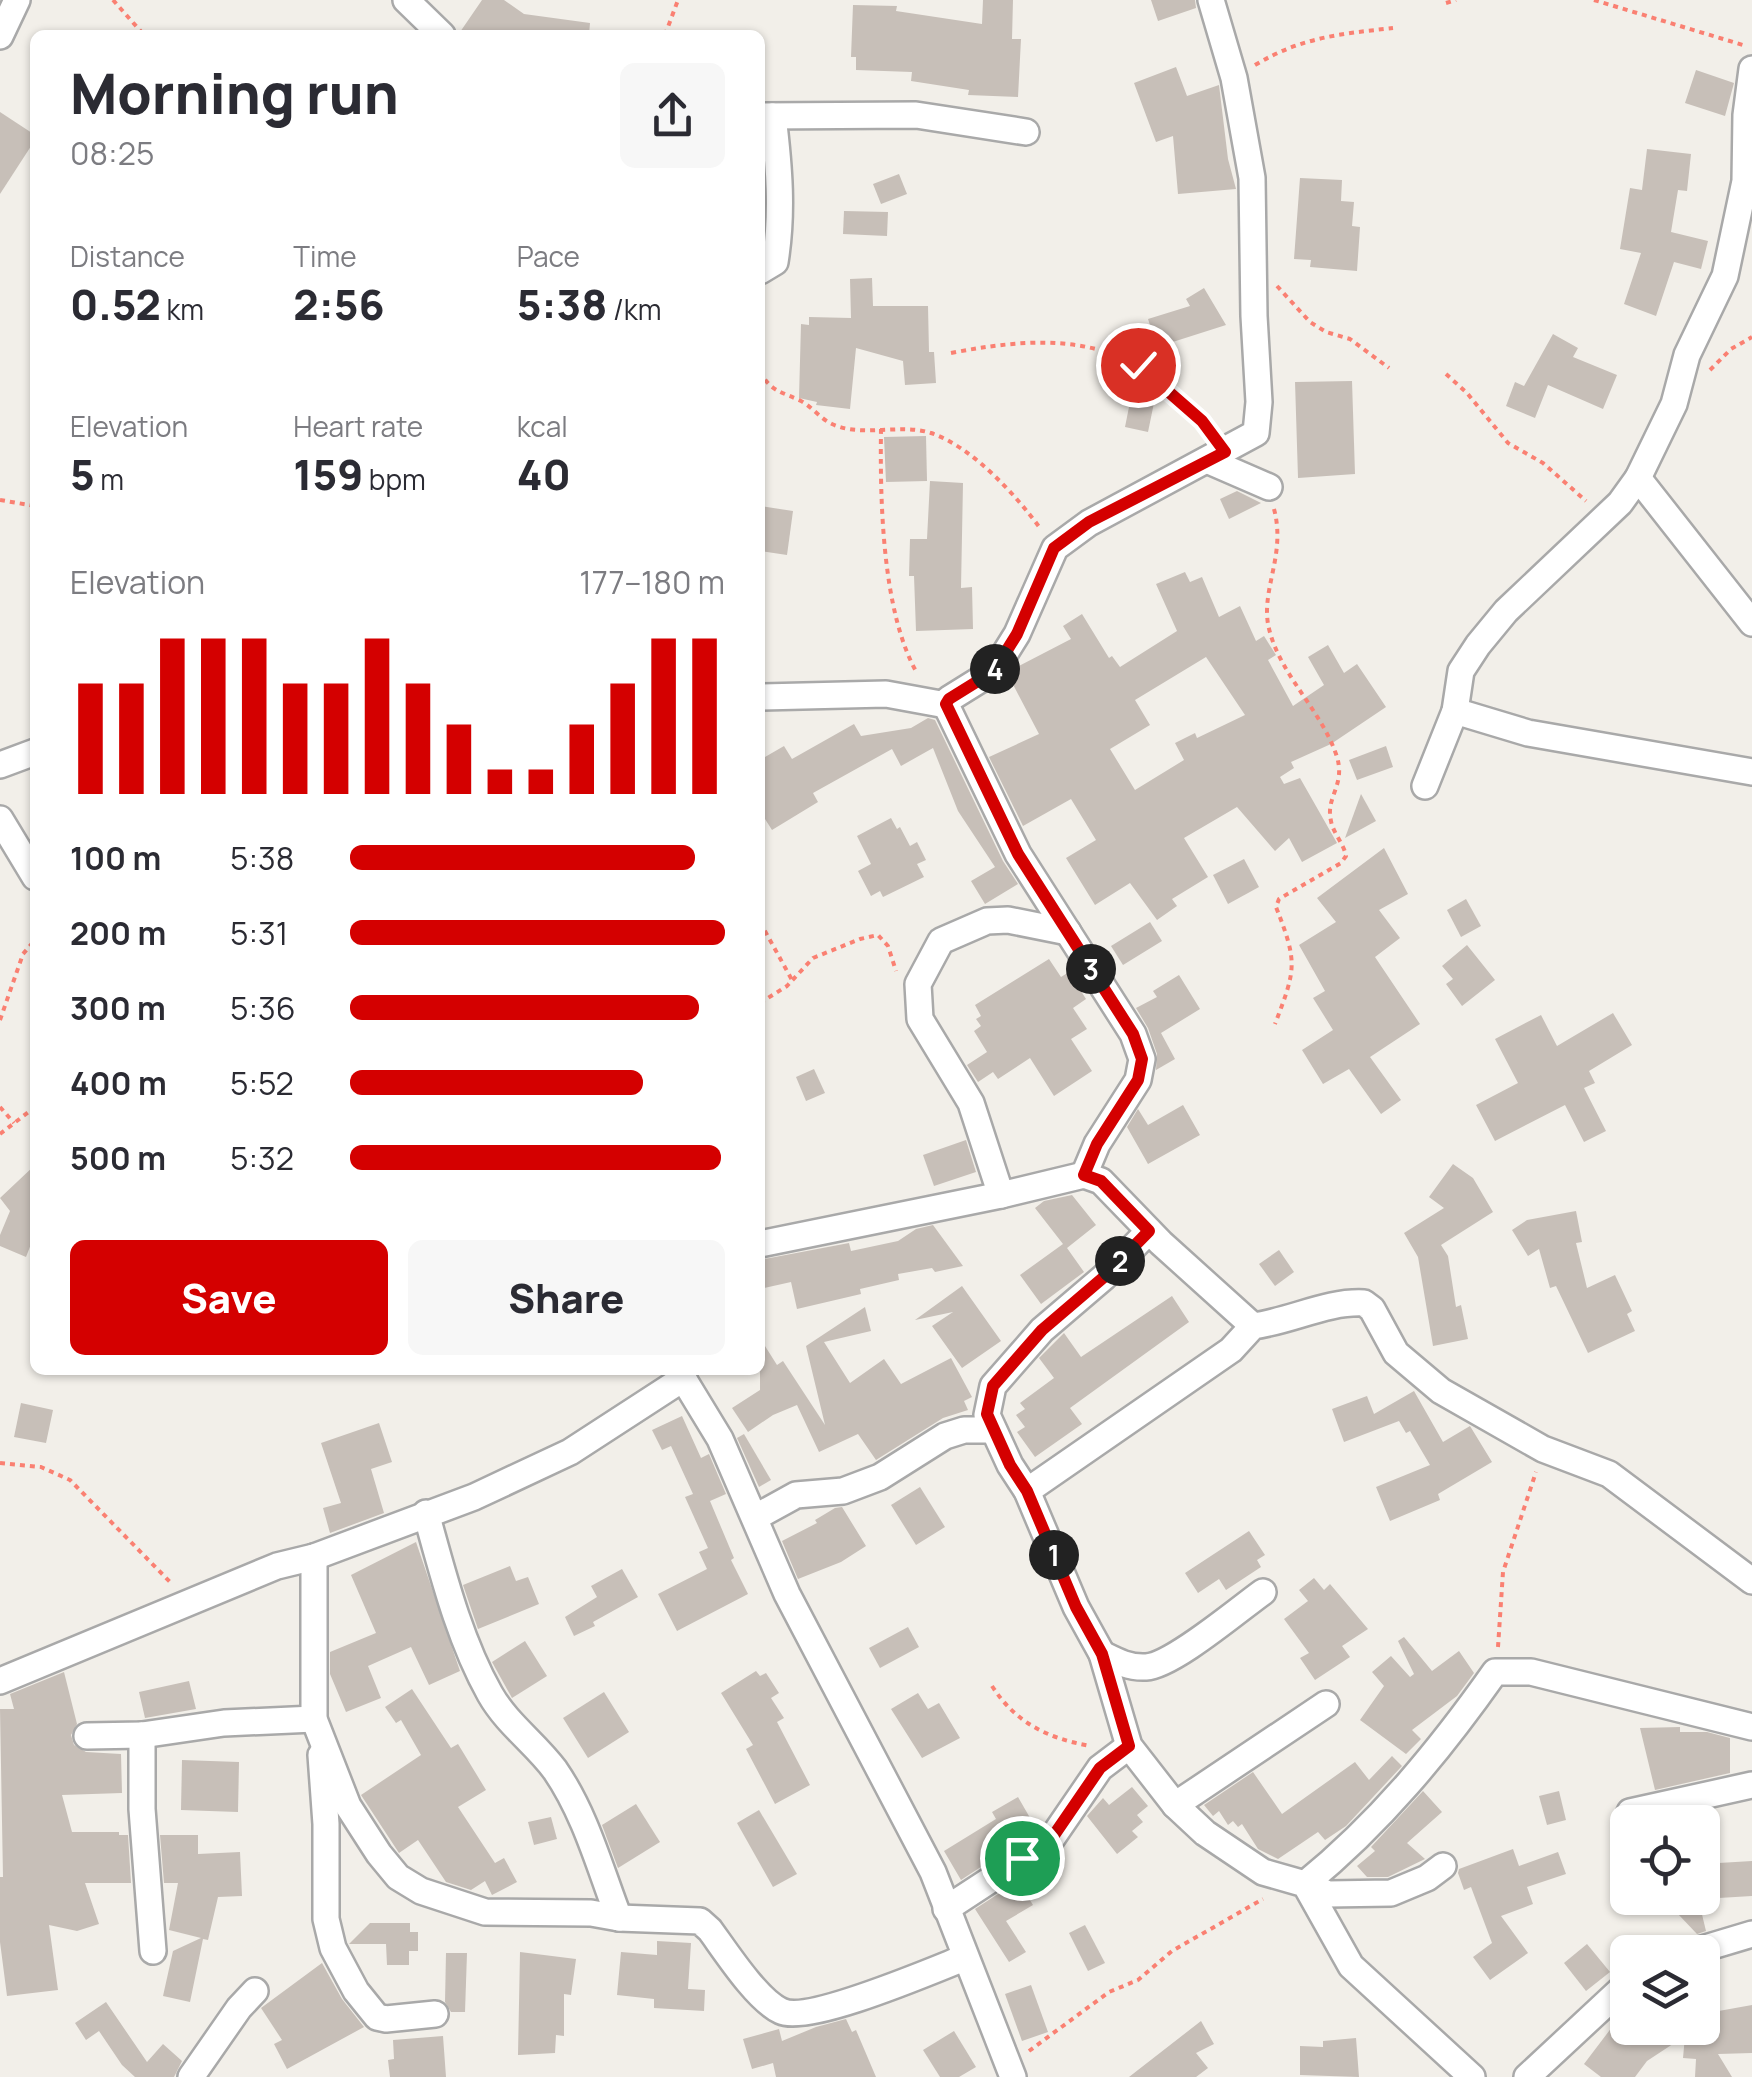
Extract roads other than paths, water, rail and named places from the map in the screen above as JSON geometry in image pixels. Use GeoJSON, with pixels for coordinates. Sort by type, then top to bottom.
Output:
{"type":"FeatureCollection","features":[{"type":"Feature","properties":{"kind":"street"},"geometry":{"type":"LineString","coordinates":[[0,36],[16,0]]}},
{"type":"Feature","properties":{"kind":"street"},"geometry":{"type":"LineString","coordinates":[[406,0],[437,30]]}},
{"type":"Feature","properties":{"kind":"street"},"geometry":{"type":"LineString","coordinates":[[765,696],[886,694],[941,704],[994,671],[1017,634],[1054,548],[1089,522],[1256,432],[1259,402],[1252,178],[1234,78],[1211,0]]}},
{"type":"Feature","properties":{"kind":"street"},"geometry":{"type":"LineString","coordinates":[[1425,786],[1455,712],[1462,670],[1478,645],[1506,611],[1620,504],[1638,478],[1674,404],[1687,354],[1726,276],[1745,181],[1746,115],[1752,70]]}},
{"type":"Feature","properties":{"kind":"street"},"geometry":{"type":"LineString","coordinates":[[765,268],[775,262],[781,178],[766,116],[916,115],[1026,132]]}},
{"type":"Feature","properties":{"kind":"street"},"geometry":{"type":"LineString","coordinates":[[1217,456],[1269,487]]}},
{"type":"Feature","properties":{"kind":"street"},"geometry":{"type":"LineString","coordinates":[[1638,478],[1752,623]]}},
{"type":"Feature","properties":{"kind":"street"},"geometry":{"type":"LineString","coordinates":[[941,704],[1018,854],[1133,1034],[1142,1059],[1138,1080],[1097,1144],[1084,1175]]}},
{"type":"Feature","properties":{"kind":"street"},"geometry":{"type":"LineString","coordinates":[[1455,712],[1528,733],[1752,772]]}},
{"type":"Feature","properties":{"kind":"street"},"geometry":{"type":"LineString","coordinates":[[0,765],[30,754]]}},
{"type":"Feature","properties":{"kind":"street"},"geometry":{"type":"LineString","coordinates":[[0,819],[30,869]]}},
{"type":"Feature","properties":{"kind":"street"},"geometry":{"type":"LineString","coordinates":[[1001,1196],[971,1103],[920,1018],[918,984],[941,942],[987,921],[1008,920],[1068,932]]}},
{"type":"Feature","properties":{"kind":"street"},"geometry":{"type":"LineString","coordinates":[[765,1243],[1001,1196],[1084,1175],[1101,1181],[1149,1231],[1253,1326]]}},
{"type":"Feature","properties":{"kind":"street"},"geometry":{"type":"LineString","coordinates":[[1149,1231],[1104,1277],[1042,1330],[993,1386],[987,1414],[1027,1491],[1076,1607],[1102,1654],[1129,1746],[1175,1805],[1237,1858],[1263,1872],[1328,1894],[1391,1892],[1427,1878],[1443,1866]]}},
{"type":"Feature","properties":{"kind":"street"},"geometry":{"type":"LineString","coordinates":[[1027,1491],[1231,1350],[1253,1326],[1325,1308],[1364,1303],[1372,1309],[1396,1352],[1442,1391],[1544,1449],[1609,1474],[1752,1581]]}},
{"type":"Feature","properties":{"kind":"street"},"geometry":{"type":"LineString","coordinates":[[0,1681],[278,1566],[314,1557],[474,1498],[570,1452],[680,1375]]}},
{"type":"Feature","properties":{"kind":"street"},"geometry":{"type":"LineString","coordinates":[[682,1375],[720,1439],[787,1594],[933,1872],[1011,2071],[985,2077]]}},
{"type":"Feature","properties":{"kind":"street"},"geometry":{"type":"LineString","coordinates":[[756,1517],[796,1495],[843,1491],[880,1477],[945,1436],[964,1430],[992,1430]]}},
{"type":"Feature","properties":{"kind":"street"},"geometry":{"type":"LineString","coordinates":[[426,1513],[445,1583],[476,1667],[510,1724],[545,1758],[579,1812],[620,1918]]}},
{"type":"Feature","properties":{"kind":"street"},"geometry":{"type":"LineString","coordinates":[[314,1557],[317,1727],[326,1824],[326,1918],[334,1948],[356,1992],[377,2017],[435,2014]]}},
{"type":"Feature","properties":{"kind":"street"},"geometry":{"type":"LineString","coordinates":[[1102,1654],[1125,1665],[1149,1668],[1169,1660],[1263,1592]]}},
{"type":"Feature","properties":{"kind":"street"},"geometry":{"type":"LineString","coordinates":[[1298,1883],[1346,1851],[1417,1774],[1495,1672],[1531,1672],[1752,1727]]}},
{"type":"Feature","properties":{"kind":"street"},"geometry":{"type":"LineString","coordinates":[[1175,1805],[1326,1704]]}},
{"type":"Feature","properties":{"kind":"street"},"geometry":{"type":"LineString","coordinates":[[87,1736],[142,1734],[182,1727],[317,1727]]}},
{"type":"Feature","properties":{"kind":"street"},"geometry":{"type":"LineString","coordinates":[[317,1727],[348,1806],[378,1854],[398,1878],[421,1892],[485,1912],[590,1913],[700,1921],[764,1997],[779,2011],[797,2015],[873,1994],[964,1958]]}},
{"type":"Feature","properties":{"kind":"street"},"geometry":{"type":"LineString","coordinates":[[142,1734],[142,1809],[153,1951]]}},
{"type":"Feature","properties":{"kind":"street"},"geometry":{"type":"LineString","coordinates":[[946,1910],[1050,1841],[1100,1768],[1129,1746]]}},
{"type":"Feature","properties":{"kind":"street"},"geometry":{"type":"LineString","coordinates":[[1663,1805],[1752,1786]]}},
{"type":"Feature","properties":{"kind":"street"},"geometry":{"type":"LineString","coordinates":[[1298,1883],[1351,1966],[1472,2077]]}},
{"type":"Feature","properties":{"kind":"street"},"geometry":{"type":"LineString","coordinates":[[1720,1944],[1752,1934]]}},
{"type":"Feature","properties":{"kind":"street"},"geometry":{"type":"LineString","coordinates":[[192,2077],[238,2008],[255,1991]]}},
{"type":"Feature","properties":{"kind":"street"},"geometry":{"type":"LineString","coordinates":[[1527,2077],[1610,1998]]}}]}
